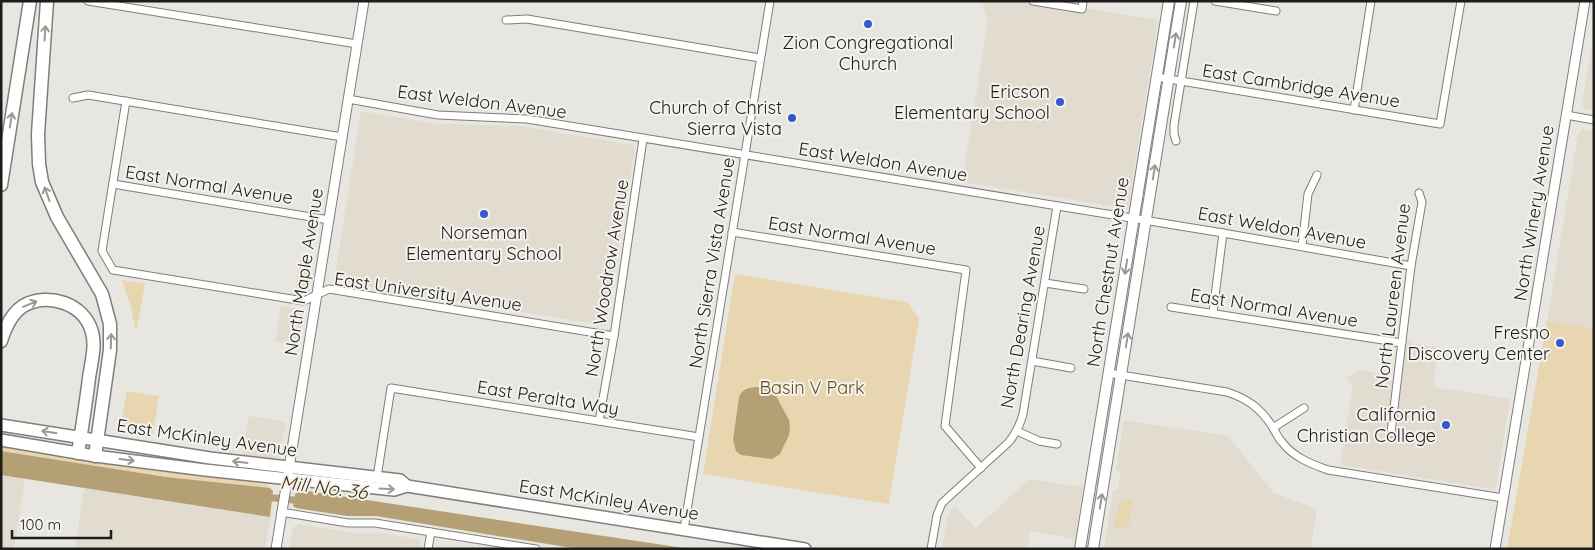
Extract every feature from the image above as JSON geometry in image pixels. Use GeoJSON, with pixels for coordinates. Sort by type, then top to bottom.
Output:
{"type":"FeatureCollection","features":[{"type":"Feature","properties":{"kind":"highway"},"geometry":{"type":"LineString","coordinates":[[1,185],[30,1]]}},
{"type":"Feature","properties":{"kind":"highway"},"geometry":{"type":"LineString","coordinates":[[48,1],[38,134],[42,182],[57,217],[96,281],[106,305],[111,338],[95,456]]}},
{"type":"Feature","properties":{"kind":"highway"},"geometry":{"type":"LineString","coordinates":[[1,341],[15,313],[24,306],[42,300],[62,302],[73,307],[87,321],[91,330],[93,348],[78,453]]}},
{"type":"Feature","properties":{"kind":"main road","name":"North Chestnut Avenue"},"geometry":{"type":"LineString","coordinates":[[1080,549],[1169,1]]}},
{"type":"Feature","properties":{"kind":"main road","name":"North Chestnut Avenue"},"geometry":{"type":"LineString","coordinates":[[1093,549],[1181,1]]}},
{"type":"Feature","properties":{"kind":"main road"},"geometry":{"type":"LineString","coordinates":[[1103,402],[1106,429],[1100,472],[1104,478]]}},
{"type":"Feature","properties":{"kind":"main road","name":"East McKinley Avenue"},"geometry":{"type":"LineString","coordinates":[[1,425],[181,454],[400,480],[407,486]]}},
{"type":"Feature","properties":{"kind":"main road","name":"East McKinley Avenue"},"geometry":{"type":"LineString","coordinates":[[1,440],[286,484],[394,490],[407,486],[805,549]]}},
{"type":"Feature","properties":{"kind":"street"},"geometry":{"type":"LineString","coordinates":[[88,1],[357,44]]}},
{"type":"Feature","properties":{"kind":"street","name":"North Maple Avenue"},"geometry":{"type":"LineString","coordinates":[[276,549],[364,1]]}},
{"type":"Feature","properties":{"kind":"street","name":"North Sierra Vista Avenue"},"geometry":{"type":"LineString","coordinates":[[684,530],[770,1]]}},
{"type":"Feature","properties":{"kind":"street"},"geometry":{"type":"LineString","coordinates":[[1033,1],[1083,5]]}},
{"type":"Feature","properties":{"kind":"street"},"geometry":{"type":"LineString","coordinates":[[1176,141],[1174,130],[1194,1]]}},
{"type":"Feature","properties":{"kind":"street"},"geometry":{"type":"LineString","coordinates":[[1215,1],[1276,11]]}},
{"type":"Feature","properties":{"kind":"street"},"geometry":{"type":"LineString","coordinates":[[1354,110],[1372,1]]}},
{"type":"Feature","properties":{"kind":"street","name":"East Cambridge Avenue"},"geometry":{"type":"LineString","coordinates":[[1157,78],[1440,124],[1461,1]]}},
{"type":"Feature","properties":{"kind":"street","name":"North Winery Avenue"},"geometry":{"type":"LineString","coordinates":[[1495,549],[1585,1]]}},
{"type":"Feature","properties":{"kind":"street"},"geometry":{"type":"LineString","coordinates":[[506,20],[527,19],[760,58]]}},
{"type":"Feature","properties":{"kind":"street"},"geometry":{"type":"LineString","coordinates":[[73,98],[88,95],[342,137]]}},
{"type":"Feature","properties":{"kind":"street","name":"East Weldon Avenue"},"geometry":{"type":"LineString","coordinates":[[348,100],[438,115],[526,119],[1134,218],[1411,266]]}},
{"type":"Feature","properties":{"kind":"street"},"geometry":{"type":"LineString","coordinates":[[113,184],[126,101]]}},
{"type":"Feature","properties":{"kind":"street"},"geometry":{"type":"LineString","coordinates":[[1566,116],[1594,120]]}},
{"type":"Feature","properties":{"kind":"street","name":"North Woodrow Avenue"},"geometry":{"type":"LineString","coordinates":[[599,421],[644,139]]}},
{"type":"Feature","properties":{"kind":"street"},"geometry":{"type":"LineString","coordinates":[[1302,246],[1308,194],[1317,175]]}},
{"type":"Feature","properties":{"kind":"street","name":"East Normal Avenue"},"geometry":{"type":"LineString","coordinates":[[113,184],[329,220]]}},
{"type":"Feature","properties":{"kind":"street","name":"East University Avenue"},"geometry":{"type":"LineString","coordinates":[[113,184],[102,251],[113,270],[304,301],[329,290],[614,336]]}},
{"type":"Feature","properties":{"kind":"street","name":"North Laureen Avenue"},"geometry":{"type":"LineString","coordinates":[[1391,433],[1411,266],[1422,202],[1419,193]]}},
{"type":"Feature","properties":{"kind":"street","name":"North Dearing Avenue"},"geometry":{"type":"LineString","coordinates":[[931,549],[940,506],[1009,442],[1017,431],[1023,414],[1057,206]]}},
{"type":"Feature","properties":{"kind":"street","name":"East Normal Avenue"},"geometry":{"type":"LineString","coordinates":[[732,232],[966,270],[945,426],[981,468]]}},
{"type":"Feature","properties":{"kind":"street"},"geometry":{"type":"LineString","coordinates":[[1213,312],[1223,233]]}},
{"type":"Feature","properties":{"kind":"street"},"geometry":{"type":"LineString","coordinates":[[1045,283],[1084,289]]}},
{"type":"Feature","properties":{"kind":"street","name":"East Normal Avenue"},"geometry":{"type":"LineString","coordinates":[[1172,307],[1402,343]]}},
{"type":"Feature","properties":{"kind":"street"},"geometry":{"type":"LineString","coordinates":[[1032,361],[1071,368]]}},
{"type":"Feature","properties":{"kind":"street"},"geometry":{"type":"LineString","coordinates":[[1108,374],[1227,392],[1243,398],[1256,406],[1264,414],[1290,451],[1302,460],[1328,470],[1503,498]]}},
{"type":"Feature","properties":{"kind":"street","name":"East Peralta Way"},"geometry":{"type":"LineString","coordinates":[[377,477],[391,388],[699,437]]}},
{"type":"Feature","properties":{"kind":"street"},"geometry":{"type":"LineString","coordinates":[[1273,428],[1304,408]]}},
{"type":"Feature","properties":{"kind":"street"},"geometry":{"type":"LineString","coordinates":[[1017,431],[1039,441],[1057,444]]}},
{"type":"Feature","properties":{"kind":"street"},"geometry":{"type":"LineString","coordinates":[[281,512],[348,523],[375,523],[536,549]]}},
{"type":"Feature","properties":{"kind":"street"},"geometry":{"type":"LineString","coordinates":[[428,549],[431,532]]}},
{"type":"Feature","properties":{"kind":"shaded area","name":"Ericson Elementary School"},"geometry":{"type":"Polygon","coordinates":[[[982,1],[1043,1],[1158,20],[1128,209],[962,182],[988,21],[982,1]]]}},
{"type":"Feature","properties":{"kind":"shaded area"},"geometry":{"type":"Polygon","coordinates":[[[1594,34],[1594,111],[1586,110],[1582,105],[1594,34]]]}},
{"type":"Feature","properties":{"kind":"shaded area","name":"Norseman Elementary School"},"geometry":{"type":"Polygon","coordinates":[[[361,111],[439,124],[521,126],[633,145],[635,148],[606,326],[334,281],[361,111]]]}},
{"type":"Feature","properties":{"kind":"shaded area"},"geometry":{"type":"Polygon","coordinates":[[[1583,129],[1594,131],[1594,328],[1547,321],[1578,133],[1583,129]]]}},
{"type":"Feature","properties":{"kind":"shaded area"},"geometry":{"type":"Polygon","coordinates":[[[281,306],[304,310],[298,346],[275,342],[281,306]]]}},
{"type":"Feature","properties":{"kind":"shaded area"},"geometry":{"type":"Polygon","coordinates":[[[1410,338],[1409,343],[1439,348],[1433,387],[1510,399],[1496,487],[1493,489],[1340,465],[1353,386],[1346,378],[1360,370],[1386,375],[1385,379],[1394,380],[1399,349],[1406,345],[1410,338]]]}},
{"type":"Feature","properties":{"kind":"shaded area"},"geometry":{"type":"Polygon","coordinates":[[[757,387],[775,394],[789,420],[789,435],[780,454],[772,459],[741,455],[736,451],[733,440],[739,397],[746,389],[757,387]]]}},
{"type":"Feature","properties":{"kind":"shaded area"},"geometry":{"type":"Polygon","coordinates":[[[249,416],[286,422],[280,454],[274,459],[242,455],[249,416]]]}},
{"type":"Feature","properties":{"kind":"shaded area"},"geometry":{"type":"Polygon","coordinates":[[[1124,420],[1228,436],[1274,493],[1317,509],[1311,549],[1104,549],[1113,491],[1118,489],[1120,473],[1116,470],[1124,420]]]}},
{"type":"Feature","properties":{"kind":"shaded area"},"geometry":{"type":"Polygon","coordinates":[[[1,451],[166,477],[270,488],[273,491],[270,517],[1,475],[1,451]]]}},
{"type":"Feature","properties":{"kind":"shaded area"},"geometry":{"type":"Polygon","coordinates":[[[1,475],[25,479],[14,549],[1,549],[1,475]]]}},
{"type":"Feature","properties":{"kind":"shaded area"},"geometry":{"type":"Polygon","coordinates":[[[1029,479],[1083,487],[1075,539],[1030,531],[1027,549],[942,549],[947,516],[955,506],[976,528],[1029,479]]]}},
{"type":"Feature","properties":{"kind":"shaded area"},"geometry":{"type":"Polygon","coordinates":[[[84,488],[270,517],[265,549],[75,549],[84,488]]]}},
{"type":"Feature","properties":{"kind":"shaded area"},"geometry":{"type":"Polygon","coordinates":[[[301,490],[690,549],[578,549],[376,516],[347,516],[296,508],[293,506],[295,494],[301,490]]]}},
{"type":"Feature","properties":{"kind":"shaded area"},"geometry":{"type":"Polygon","coordinates":[[[298,524],[352,533],[381,533],[419,539],[421,542],[420,549],[289,549],[293,528],[298,524]]]}},
{"type":"Feature","properties":{"kind":"green space"},"geometry":{"type":"Polygon","coordinates":[[[301,257],[313,259],[307,292],[295,290],[301,257]]]}},
{"type":"Feature","properties":{"kind":"green space","name":"Basin V Park"},"geometry":{"type":"Polygon","coordinates":[[[735,274],[907,302],[919,319],[889,504],[703,474],[735,274]]]}},
{"type":"Feature","properties":{"kind":"green space"},"geometry":{"type":"Polygon","coordinates":[[[122,280],[145,284],[136,333],[131,307],[122,280]]]}},
{"type":"Feature","properties":{"kind":"green space"},"geometry":{"type":"Polygon","coordinates":[[[1547,321],[1594,328],[1594,549],[1507,549],[1547,321]]]}},
{"type":"Feature","properties":{"kind":"green space"},"geometry":{"type":"Polygon","coordinates":[[[127,391],[159,396],[153,434],[130,430],[121,423],[127,391]]]}},
{"type":"Feature","properties":{"kind":"green space"},"geometry":{"type":"Polygon","coordinates":[[[1,446],[68,458],[267,484],[270,488],[166,477],[1,451],[1,446]]]}},
{"type":"Feature","properties":{"kind":"green space"},"geometry":{"type":"Polygon","coordinates":[[[1133,499],[1129,526],[1113,529],[1119,503],[1133,499]]]}},
{"type":"Feature","properties":{"kind":"waterway","name":"Mill No. 36"},"geometry":{"type":"LineString","coordinates":[[264,497],[303,501]]}},
{"type":"Feature","properties":{"kind":"place","name":"Zion Congregational Church"},"geometry":{"type":"Point","coordinates":[868,24]}},
{"type":"Feature","properties":{"kind":"place","name":"Ericson Elementary School"},"geometry":{"type":"Point","coordinates":[1060,102]}},
{"type":"Feature","properties":{"kind":"place","name":"Church of Christ Sierra Vista"},"geometry":{"type":"Point","coordinates":[792,118]}},
{"type":"Feature","properties":{"kind":"place","name":"Norseman Elementary School"},"geometry":{"type":"Point","coordinates":[484,214]}},
{"type":"Feature","properties":{"kind":"place","name":"Fresno Discovery Center"},"geometry":{"type":"Point","coordinates":[1560,343]}},
{"type":"Feature","properties":{"kind":"place","name":"California Christian College"},"geometry":{"type":"Point","coordinates":[1446,425]}}]}
